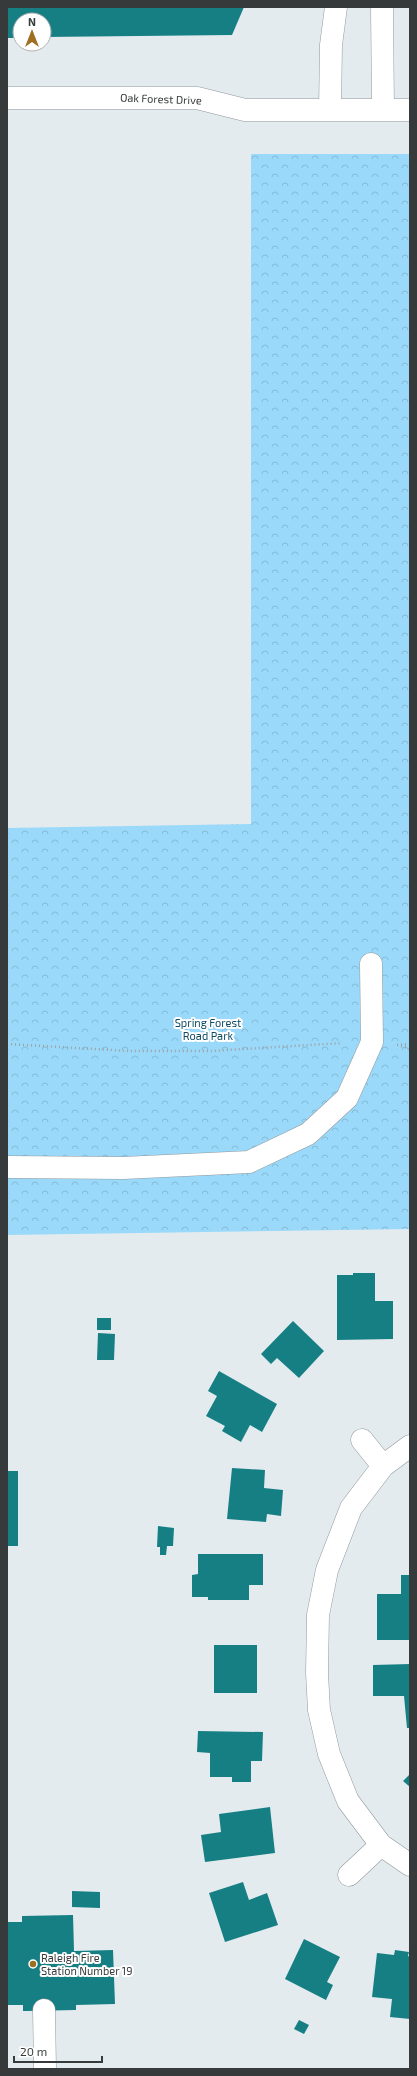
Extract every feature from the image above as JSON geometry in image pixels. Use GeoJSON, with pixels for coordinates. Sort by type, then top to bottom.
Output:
{"type":"FeatureCollection","features":[{"type":"Feature","properties":{"kind":"street"},"geometry":{"type":"LineString","coordinates":[[330,110],[331,45],[336,7]]}},
{"type":"Feature","properties":{"kind":"street"},"geometry":{"type":"LineString","coordinates":[[382,7],[383,110]]}},
{"type":"Feature","properties":{"kind":"street","name":"Oak Forest Drive"},"geometry":{"type":"LineString","coordinates":[[7,98],[197,98],[245,110],[410,110]]}},
{"type":"Feature","properties":{"kind":"street"},"geometry":{"type":"LineString","coordinates":[[7,1168],[123,1168],[249,1162],[308,1134],[347,1098],[372,1042],[371,964]]}},
{"type":"Feature","properties":{"kind":"street"},"geometry":{"type":"LineString","coordinates":[[362,1440],[383,1466]]}},
{"type":"Feature","properties":{"kind":"street"},"geometry":{"type":"LineString","coordinates":[[410,1446],[383,1466],[351,1508],[327,1570],[318,1615],[317,1673],[319,1710],[329,1754],[348,1801],[382,1845],[410,1865]]}},
{"type":"Feature","properties":{"kind":"street"},"geometry":{"type":"LineString","coordinates":[[349,1875],[382,1845]]}},
{"type":"Feature","properties":{"kind":"street"},"geometry":{"type":"LineString","coordinates":[[44,2010],[45,2069]]}},
{"type":"Feature","properties":{"kind":"path"},"geometry":{"type":"LineString","coordinates":[[7,1044],[136,1051],[211,1051],[316,1043],[372,1042]]}},
{"type":"Feature","properties":{"kind":"path"},"geometry":{"type":"LineString","coordinates":[[401,1046],[410,1049]]}},
{"type":"Feature","properties":{"kind":"green space","name":"Spring Forest Road Park"},"geometry":{"type":"Polygon","coordinates":[[[251,154],[410,154],[410,1229],[7,1235],[7,828],[251,824],[251,154]]]}},
{"type":"Feature","properties":{"kind":"building"},"geometry":{"type":"Polygon","coordinates":[[[7,7],[244,7],[232,35],[52,37],[52,12],[12,12],[12,38],[7,38],[7,7]]]}},
{"type":"Feature","properties":{"kind":"building"},"geometry":{"type":"Polygon","coordinates":[[[353,1273],[375,1273],[375,1301],[393,1301],[393,1339],[337,1340],[337,1275],[353,1275],[353,1273]]]}},
{"type":"Feature","properties":{"kind":"building"},"geometry":{"type":"Polygon","coordinates":[[[97,1318],[111,1318],[111,1330],[97,1330],[97,1318]]]}},
{"type":"Feature","properties":{"kind":"building"},"geometry":{"type":"Polygon","coordinates":[[[293,1321],[324,1351],[299,1378],[277,1358],[271,1364],[261,1354],[293,1321]]]}},
{"type":"Feature","properties":{"kind":"building"},"geometry":{"type":"Polygon","coordinates":[[[98,1333],[115,1334],[114,1360],[97,1360],[98,1333]]]}},
{"type":"Feature","properties":{"kind":"building"},"geometry":{"type":"Polygon","coordinates":[[[219,1371],[277,1404],[262,1432],[250,1425],[241,1442],[222,1431],[225,1426],[206,1416],[217,1396],[208,1391],[219,1371]]]}},
{"type":"Feature","properties":{"kind":"building"},"geometry":{"type":"Polygon","coordinates":[[[232,1468],[265,1470],[264,1488],[283,1490],[281,1516],[267,1514],[266,1522],[227,1519],[232,1468]]]}},
{"type":"Feature","properties":{"kind":"building"},"geometry":{"type":"Polygon","coordinates":[[[7,1471],[18,1471],[18,1546],[7,1546],[7,1471]]]}},
{"type":"Feature","properties":{"kind":"building"},"geometry":{"type":"Polygon","coordinates":[[[158,1526],[174,1528],[173,1546],[167,1546],[166,1555],[160,1555],[160,1547],[157,1547],[158,1526]]]}},
{"type":"Feature","properties":{"kind":"building"},"geometry":{"type":"Polygon","coordinates":[[[198,1554],[263,1554],[263,1585],[249,1585],[249,1600],[208,1600],[208,1597],[192,1597],[192,1575],[198,1574],[198,1554]]]}},
{"type":"Feature","properties":{"kind":"building"},"geometry":{"type":"Polygon","coordinates":[[[401,1575],[410,1575],[410,1640],[377,1640],[377,1594],[401,1594],[401,1575]]]}},
{"type":"Feature","properties":{"kind":"building"},"geometry":{"type":"Polygon","coordinates":[[[214,1645],[257,1645],[257,1693],[214,1693],[214,1645]]]}},
{"type":"Feature","properties":{"kind":"building"},"geometry":{"type":"Polygon","coordinates":[[[410,1664],[410,1728],[407,1728],[404,1696],[373,1696],[373,1665],[410,1664]]]}},
{"type":"Feature","properties":{"kind":"building"},"geometry":{"type":"Polygon","coordinates":[[[198,1731],[263,1732],[262,1761],[251,1761],[251,1782],[232,1782],[232,1777],[210,1777],[210,1753],[197,1752],[198,1731]]]}},
{"type":"Feature","properties":{"kind":"building"},"geometry":{"type":"Polygon","coordinates":[[[410,1774],[410,1787],[403,1781],[410,1774]]]}},
{"type":"Feature","properties":{"kind":"building"},"geometry":{"type":"Polygon","coordinates":[[[270,1807],[275,1853],[205,1862],[201,1835],[221,1832],[219,1814],[270,1807]]]}},
{"type":"Feature","properties":{"kind":"building"},"geometry":{"type":"Polygon","coordinates":[[[243,1882],[249,1900],[267,1893],[278,1925],[225,1942],[209,1893],[243,1882]]]}},
{"type":"Feature","properties":{"kind":"building"},"geometry":{"type":"Polygon","coordinates":[[[72,1891],[100,1892],[100,1908],[72,1907],[72,1891]]]}},
{"type":"Feature","properties":{"kind":"building"},"geometry":{"type":"Polygon","coordinates":[[[73,1915],[74,1951],[113,1950],[115,2004],[76,2005],[76,2010],[27,2011],[23,2011],[23,2005],[7,2005],[7,1922],[22,1922],[22,1916],[73,1915]]]}},
{"type":"Feature","properties":{"kind":"building"},"geometry":{"type":"Polygon","coordinates":[[[304,1939],[340,1957],[327,1982],[333,1985],[326,2000],[285,1979],[304,1939]]]}},
{"type":"Feature","properties":{"kind":"building"},"geometry":{"type":"Polygon","coordinates":[[[395,1950],[409,1952],[410,2019],[390,2017],[392,1999],[372,1997],[377,1953],[394,1955],[395,1950]]]}},
{"type":"Feature","properties":{"kind":"building"},"geometry":{"type":"Polygon","coordinates":[[[299,2020],[309,2025],[304,2034],[294,2029],[299,2020]]]}},
{"type":"Feature","properties":{"kind":"place","name":"Raleigh Fire Station Number 19"},"geometry":{"type":"Point","coordinates":[33,1964]}}]}
